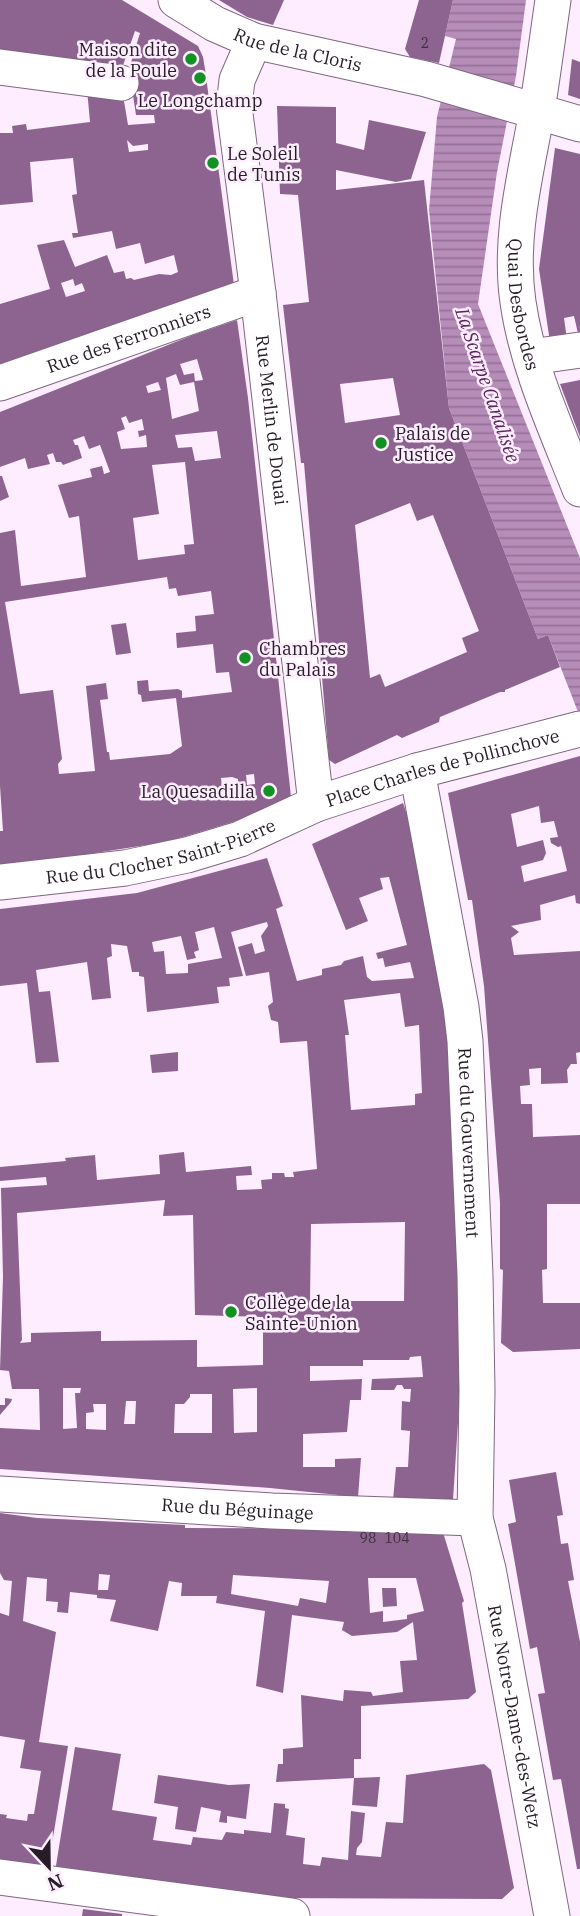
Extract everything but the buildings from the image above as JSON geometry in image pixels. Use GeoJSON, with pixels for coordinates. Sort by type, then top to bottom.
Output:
{"type":"FeatureCollection","features":[{"type":"Feature","properties":{"kind":"street","name":"Rue de la Cloris"},"geometry":{"type":"LineString","coordinates":[[176,0],[215,24],[254,41],[426,79],[580,124]]}},
{"type":"Feature","properties":{"kind":"street","name":"Quai Desbordes"},"geometry":{"type":"LineString","coordinates":[[553,0],[524,109],[514,258],[517,301],[531,357],[580,489]]}},
{"type":"Feature","properties":{"kind":"street","name":"Rue Merlin de Douai"},"geometry":{"type":"LineString","coordinates":[[254,41],[237,80],[234,106],[316,804]]}},
{"type":"Feature","properties":{"kind":"street"},"geometry":{"type":"LineString","coordinates":[[0,67],[121,83]]}},
{"type":"Feature","properties":{"kind":"street","name":"Rue des Ferronniers"},"geometry":{"type":"LineString","coordinates":[[0,383],[258,293]]}},
{"type":"Feature","properties":{"kind":"street"},"geometry":{"type":"LineString","coordinates":[[531,357],[580,350]]}},
{"type":"Feature","properties":{"kind":"street","name":"Place Charles de Pollinchove"},"geometry":{"type":"LineString","coordinates":[[316,804],[417,771],[576,730]]}},
{"type":"Feature","properties":{"kind":"street","name":"Rue du Gouvernement"},"geometry":{"type":"LineString","coordinates":[[417,771],[465,1041],[475,1275],[475,1518]]}},
{"type":"Feature","properties":{"kind":"street","name":"Rue du Clocher Saint-Pierre"},"geometry":{"type":"LineString","coordinates":[[0,882],[125,868],[187,855],[240,839],[316,804]]}},
{"type":"Feature","properties":{"kind":"street","name":"Rue du Béguinage"},"geometry":{"type":"LineString","coordinates":[[0,1494],[272,1511],[475,1518]]}},
{"type":"Feature","properties":{"kind":"street","name":"Rue Notre-Dame-des-Wetz"},"geometry":{"type":"LineString","coordinates":[[475,1518],[488,1569],[552,1916]]}},
{"type":"Feature","properties":{"kind":"street"},"geometry":{"type":"LineString","coordinates":[[0,1877],[292,1916]]}},
{"type":"Feature","properties":{"kind":"water","name":"La Scarpe Canalisée"},"geometry":{"type":"Polygon","coordinates":[[[453,0],[526,0],[478,304],[580,558],[580,717],[548,635],[538,639],[449,408],[429,210],[437,117],[456,39],[445,36],[453,0]]]}},
{"type":"Feature","properties":{"kind":"place","name":"Maison dite de la Poule"},"geometry":{"type":"Point","coordinates":[191,59]}},
{"type":"Feature","properties":{"kind":"place","name":"Le Longchamp"},"geometry":{"type":"Point","coordinates":[200,78]}},
{"type":"Feature","properties":{"kind":"place","name":"Le Soleil de Tunis"},"geometry":{"type":"Point","coordinates":[213,163]}},
{"type":"Feature","properties":{"kind":"place","name":"Palais de Justice"},"geometry":{"type":"Point","coordinates":[381,443]}},
{"type":"Feature","properties":{"kind":"place","name":"Chambres du Palais"},"geometry":{"type":"Point","coordinates":[245,658]}},
{"type":"Feature","properties":{"kind":"place","name":"La Quesadilla"},"geometry":{"type":"Point","coordinates":[269,791]}},
{"type":"Feature","properties":{"kind":"place","name":"Collège de la Sainte-Union"},"geometry":{"type":"Point","coordinates":[231,1312]}}]}
